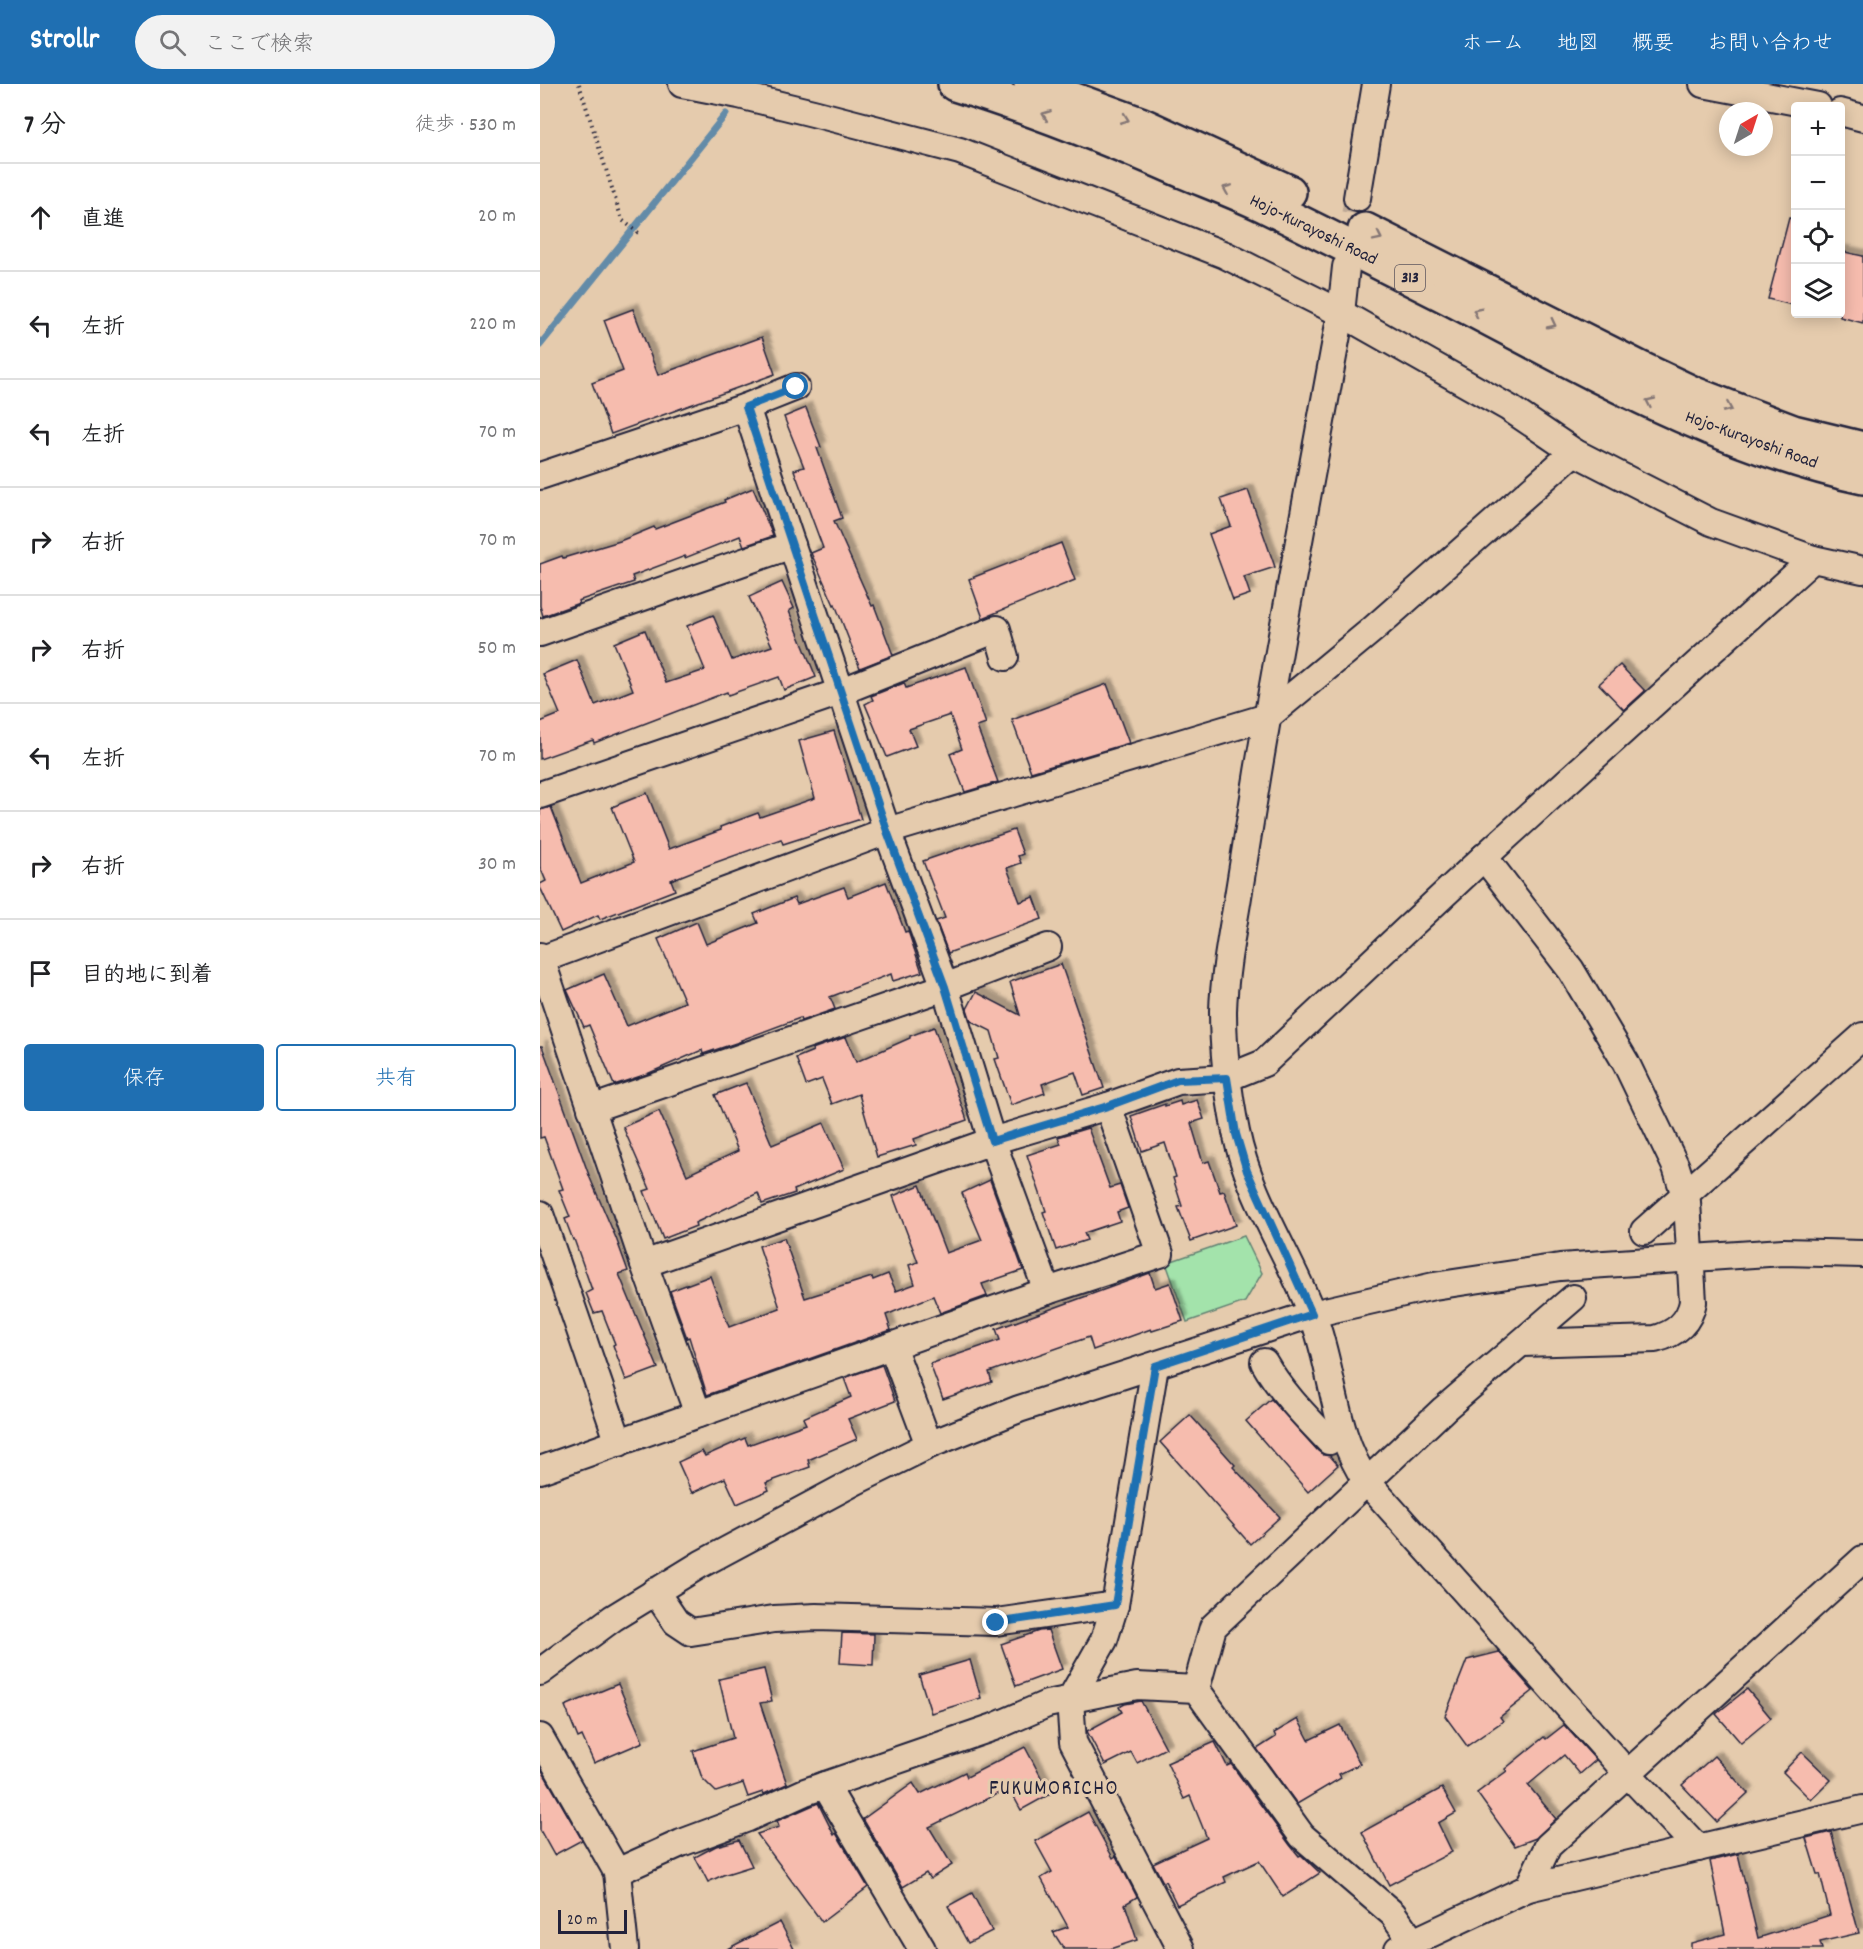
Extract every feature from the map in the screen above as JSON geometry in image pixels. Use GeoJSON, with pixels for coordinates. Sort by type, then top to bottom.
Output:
{"type":"FeatureCollection","features":[{"type":"Feature","properties":{"kind":"highway","name":"Hojo-Kurayoshi Road"},"geometry":{"type":"LineString","coordinates":[[955,84],[1009,101],[1130,148],[1269,207],[1628,392],[1684,417],[1733,438],[1785,456],[1863,477]]}},
{"type":"Feature","properties":{"kind":"highway","name":"Hojo-Kurayoshi Road"},"geometry":{"type":"LineString","coordinates":[[1031,84],[1140,124],[1278,187],[1694,394],[1793,432],[1863,449]]}},
{"type":"Feature","properties":{"kind":"street"},"geometry":{"type":"LineString","coordinates":[[682,84],[781,105],[960,151],[1225,255],[1341,313],[1509,408],[1574,452],[1711,522],[1813,559],[1863,570]]}},
{"type":"Feature","properties":{"kind":"street"},"geometry":{"type":"LineString","coordinates":[[1357,198],[1376,84]]}},
{"type":"Feature","properties":{"kind":"street"},"geometry":{"type":"LineString","coordinates":[[1703,84],[1797,102]]}},
{"type":"Feature","properties":{"kind":"street"},"geometry":{"type":"LineString","coordinates":[[1845,113],[1863,118]]}},
{"type":"Feature","properties":{"kind":"street"},"geometry":{"type":"LineString","coordinates":[[1346,267],[1341,313],[1267,717],[1228,957],[1223,1010],[1227,1078],[1236,1134],[1247,1171],[1312,1314],[1323,1346],[1350,1450],[1358,1469],[1367,1482],[1628,1774],[1698,1848]]}},
{"type":"Feature","properties":{"kind":"street"},"geometry":{"type":"LineString","coordinates":[[540,476],[746,407],[796,387]]}},
{"type":"Feature","properties":{"kind":"street"},"geometry":{"type":"LineString","coordinates":[[746,407],[887,831],[945,987],[992,1141],[1047,1291]]}},
{"type":"Feature","properties":{"kind":"street"},"geometry":{"type":"LineString","coordinates":[[698,1414],[644,1264],[540,959],[887,831],[1267,717],[1372,630],[1574,452]]}},
{"type":"Feature","properties":{"kind":"street"},"geometry":{"type":"LineString","coordinates":[[540,633],[792,545]]}},
{"type":"Feature","properties":{"kind":"street"},"geometry":{"type":"LineString","coordinates":[[644,1264],[992,1141],[1108,1106],[1178,1080],[1227,1078],[1264,1063],[1484,857],[1813,559]]}},
{"type":"Feature","properties":{"kind":"street"},"geometry":{"type":"LineString","coordinates":[[540,795],[840,692],[997,629],[1005,657]]}},
{"type":"Feature","properties":{"kind":"street"},"geometry":{"type":"LineString","coordinates":[[1484,857],[1571,970],[1626,1062],[1676,1167],[1687,1202],[1693,1302],[1692,1309],[1682,1326],[1665,1337],[1655,1339],[1522,1343]]}},
{"type":"Feature","properties":{"kind":"street"},"geometry":{"type":"LineString","coordinates":[[591,1109],[945,987],[1048,947]]}},
{"type":"Feature","properties":{"kind":"street"},"geometry":{"type":"LineString","coordinates":[[1644,1231],[1863,1036]]}},
{"type":"Feature","properties":{"kind":"street"},"geometry":{"type":"LineString","coordinates":[[540,1470],[1047,1291],[1160,1254],[1108,1106]]}},
{"type":"Feature","properties":{"kind":"street"},"geometry":{"type":"LineString","coordinates":[[540,1214],[619,1443]]}},
{"type":"Feature","properties":{"kind":"street"},"geometry":{"type":"LineString","coordinates":[[540,1672],[613,1618],[655,1591],[792,1514],[929,1445],[1018,1409],[1312,1314],[1434,1286],[1560,1267],[1783,1252],[1863,1254]]}},
{"type":"Feature","properties":{"kind":"street"},"geometry":{"type":"LineString","coordinates":[[1196,1689],[1213,1626],[1444,1409],[1573,1298]]}},
{"type":"Feature","properties":{"kind":"street"},"geometry":{"type":"LineString","coordinates":[[892,1346],[929,1445]]}},
{"type":"Feature","properties":{"kind":"street"},"geometry":{"type":"LineString","coordinates":[[1264,1362],[1275,1382],[1288,1398],[1329,1441]]}},
{"type":"Feature","properties":{"kind":"street"},"geometry":{"type":"LineString","coordinates":[[1155,1366],[1115,1605],[1104,1640],[1070,1700],[1073,1742],[1181,1949]]}},
{"type":"Feature","properties":{"kind":"street"},"geometry":{"type":"LineString","coordinates":[[1528,1888],[1548,1846],[1863,1559]]}},
{"type":"Feature","properties":{"kind":"street"},"geometry":{"type":"LineString","coordinates":[[655,1591],[676,1622],[691,1632],[764,1620],[816,1617],[996,1623],[1115,1605]]}},
{"type":"Feature","properties":{"kind":"street"},"geometry":{"type":"LineString","coordinates":[[617,1872],[805,1792],[994,1727],[1047,1704],[1137,1686],[1196,1689]]}},
{"type":"Feature","properties":{"kind":"street"},"geometry":{"type":"LineString","coordinates":[[1196,1689],[1302,1836],[1393,1914],[1406,1946],[1528,1888],[1863,1809]]}},
{"type":"Feature","properties":{"kind":"street"},"geometry":{"type":"LineString","coordinates":[[540,1737],[617,1872],[625,1949]]}},
{"type":"Feature","properties":{"kind":"street"},"geometry":{"type":"LineString","coordinates":[[825,1785],[922,1949]]}},
{"type":"Feature","properties":{"kind":"path"},"geometry":{"type":"LineString","coordinates":[[579,84],[622,220],[640,234]]}},
{"type":"Feature","properties":{"kind":"green space"},"geometry":{"type":"Polygon","coordinates":[[[1244,1236],[1262,1273],[1245,1302],[1187,1322],[1166,1263],[1244,1236]]]}},
{"type":"Feature","properties":{"kind":"building"},"geometry":{"type":"Polygon","coordinates":[[[1789,218],[1791,218],[1791,305],[1768,299],[1789,218]]]}},
{"type":"Feature","properties":{"kind":"building"},"geometry":{"type":"Polygon","coordinates":[[[1845,252],[1863,256],[1863,323],[1844,318],[1845,252]]]}},
{"type":"Feature","properties":{"kind":"building"},"geometry":{"type":"Polygon","coordinates":[[[633,309],[658,375],[762,337],[775,374],[611,434],[592,383],[623,371],[604,320],[633,309]]]}},
{"type":"Feature","properties":{"kind":"building"},"geometry":{"type":"Polygon","coordinates":[[[806,408],[821,447],[817,448],[842,518],[834,521],[872,606],[874,605],[893,655],[860,668],[835,604],[811,553],[823,548],[794,470],[804,467],[784,417],[806,408]]]}},
{"type":"Feature","properties":{"kind":"building"},"geometry":{"type":"Polygon","coordinates":[[[753,488],[773,536],[744,546],[740,536],[632,576],[634,582],[578,601],[579,603],[543,616],[540,606],[540,564],[620,541],[654,527],[655,529],[725,502],[724,500],[753,488]]]}},
{"type":"Feature","properties":{"kind":"building"},"geometry":{"type":"Polygon","coordinates":[[[1248,490],[1275,567],[1244,577],[1250,594],[1233,600],[1209,534],[1231,526],[1221,499],[1248,490]]]}},
{"type":"Feature","properties":{"kind":"building"},"geometry":{"type":"Polygon","coordinates":[[[1061,543],[1075,580],[983,618],[969,579],[1061,543]]]}},
{"type":"Feature","properties":{"kind":"building"},"geometry":{"type":"Polygon","coordinates":[[[782,582],[794,608],[789,611],[816,677],[784,690],[779,677],[728,695],[727,692],[594,743],[593,740],[540,759],[540,722],[560,714],[543,674],[577,660],[595,705],[633,690],[614,643],[645,630],[666,683],[705,670],[687,626],[713,615],[732,660],[772,646],[749,597],[782,582]]]}},
{"type":"Feature","properties":{"kind":"building"},"geometry":{"type":"Polygon","coordinates":[[[1620,665],[1645,691],[1624,710],[1599,684],[1620,665]]]}},
{"type":"Feature","properties":{"kind":"building"},"geometry":{"type":"Polygon","coordinates":[[[966,667],[986,724],[977,727],[998,782],[965,792],[950,754],[962,749],[950,715],[909,729],[916,746],[887,757],[865,704],[873,700],[871,696],[904,683],[906,688],[966,667]]]}},
{"type":"Feature","properties":{"kind":"building"},"geometry":{"type":"Polygon","coordinates":[[[1107,684],[1129,743],[1031,772],[1012,720],[1107,684]]]}},
{"type":"Feature","properties":{"kind":"building"},"geometry":{"type":"Polygon","coordinates":[[[834,731],[861,819],[783,844],[781,839],[714,863],[671,880],[675,890],[600,919],[598,915],[561,932],[540,887],[540,884],[546,881],[540,867],[540,810],[551,807],[581,883],[634,862],[612,807],[647,793],[669,849],[721,830],[720,827],[758,813],[760,817],[815,798],[799,741],[834,731]]]}},
{"type":"Feature","properties":{"kind":"building"},"geometry":{"type":"Polygon","coordinates":[[[1014,830],[1023,854],[1018,856],[1021,863],[1007,868],[1020,902],[1034,897],[1042,919],[948,953],[936,921],[945,918],[923,861],[1014,830]]]}},
{"type":"Feature","properties":{"kind":"building"},"geometry":{"type":"Polygon","coordinates":[[[886,882],[905,932],[908,931],[922,972],[893,981],[891,974],[830,997],[835,1009],[801,1021],[800,1018],[703,1054],[702,1050],[647,1074],[614,1085],[589,1025],[584,1027],[567,990],[604,974],[627,1026],[685,1002],[658,939],[697,922],[706,944],[758,923],[754,914],[794,898],[797,904],[844,887],[848,897],[886,882]]]}},
{"type":"Feature","properties":{"kind":"building"},"geometry":{"type":"Polygon","coordinates":[[[1061,964],[1104,1088],[1083,1095],[1075,1072],[1042,1084],[1045,1093],[1011,1105],[995,1059],[999,1058],[991,1031],[971,1021],[967,1009],[976,992],[1020,1015],[1010,982],[1061,964]]]}},
{"type":"Feature","properties":{"kind":"building"},"geometry":{"type":"Polygon","coordinates":[[[934,1027],[967,1120],[914,1139],[916,1145],[877,1157],[859,1094],[832,1104],[822,1079],[806,1085],[796,1058],[813,1051],[812,1049],[846,1037],[856,1062],[934,1027]]]}},
{"type":"Feature","properties":{"kind":"building"},"geometry":{"type":"Polygon","coordinates":[[[540,1046],[542,1046],[590,1178],[616,1238],[628,1271],[619,1274],[658,1368],[626,1380],[602,1311],[594,1313],[586,1293],[592,1290],[565,1219],[570,1217],[559,1190],[563,1189],[544,1137],[540,1138],[540,1046]]]}},
{"type":"Feature","properties":{"kind":"building"},"geometry":{"type":"Polygon","coordinates":[[[746,1083],[772,1145],[824,1123],[844,1169],[794,1190],[795,1193],[762,1204],[758,1193],[695,1223],[696,1226],[663,1239],[644,1191],[650,1189],[623,1127],[659,1111],[687,1175],[738,1151],[715,1095],[746,1083]]]}},
{"type":"Feature","properties":{"kind":"building"},"geometry":{"type":"Polygon","coordinates":[[[1197,1100],[1204,1119],[1191,1123],[1203,1163],[1209,1161],[1220,1192],[1224,1191],[1236,1225],[1191,1241],[1178,1207],[1182,1206],[1165,1143],[1142,1151],[1131,1116],[1165,1104],[1165,1106],[1180,1101],[1181,1105],[1197,1100]]]}},
{"type":"Feature","properties":{"kind":"building"},"geometry":{"type":"Polygon","coordinates":[[[1088,1128],[1110,1188],[1120,1185],[1128,1208],[1117,1212],[1120,1221],[1084,1233],[1087,1240],[1056,1250],[1043,1212],[1046,1211],[1027,1155],[1061,1144],[1058,1137],[1088,1128]]]}},
{"type":"Feature","properties":{"kind":"building"},"geometry":{"type":"Polygon","coordinates":[[[990,1180],[1023,1270],[982,1284],[987,1296],[940,1313],[933,1296],[886,1315],[891,1330],[707,1395],[689,1337],[687,1338],[670,1291],[710,1276],[729,1327],[780,1308],[759,1246],[784,1238],[805,1298],[888,1274],[896,1291],[915,1284],[909,1265],[918,1262],[893,1196],[920,1185],[946,1253],[982,1240],[962,1193],[990,1180]]]}},
{"type":"Feature","properties":{"kind":"building"},"geometry":{"type":"Polygon","coordinates":[[[1150,1273],[1155,1288],[1170,1283],[1183,1321],[1152,1331],[1151,1329],[1093,1350],[1089,1337],[989,1372],[992,1382],[943,1399],[930,1364],[1000,1340],[996,1329],[1150,1273]]]}},
{"type":"Feature","properties":{"kind":"building"},"geometry":{"type":"Polygon","coordinates":[[[882,1365],[895,1401],[848,1419],[857,1439],[808,1460],[810,1467],[766,1483],[769,1490],[737,1504],[725,1478],[692,1493],[678,1462],[702,1451],[705,1456],[745,1438],[748,1445],[806,1424],[803,1418],[851,1397],[844,1378],[882,1365]]]}},
{"type":"Feature","properties":{"kind":"building"},"geometry":{"type":"Polygon","coordinates":[[[1271,1399],[1318,1451],[1330,1456],[1338,1465],[1308,1492],[1246,1421],[1271,1399]]]}},
{"type":"Feature","properties":{"kind":"building"},"geometry":{"type":"Polygon","coordinates":[[[1190,1415],[1235,1465],[1233,1467],[1280,1517],[1250,1544],[1160,1442],[1190,1415]]]}},
{"type":"Feature","properties":{"kind":"building"},"geometry":{"type":"Polygon","coordinates":[[[1048,1630],[1062,1669],[1016,1686],[1001,1644],[1048,1630]]]}},
{"type":"Feature","properties":{"kind":"building"},"geometry":{"type":"Polygon","coordinates":[[[842,1633],[874,1634],[873,1665],[840,1663],[842,1633]]]}},
{"type":"Feature","properties":{"kind":"building"},"geometry":{"type":"Polygon","coordinates":[[[1499,1652],[1533,1691],[1500,1717],[1503,1721],[1467,1746],[1445,1716],[1467,1660],[1499,1652]]]}},
{"type":"Feature","properties":{"kind":"building"},"geometry":{"type":"Polygon","coordinates":[[[970,1660],[981,1698],[931,1713],[919,1675],[970,1660]]]}},
{"type":"Feature","properties":{"kind":"building"},"geometry":{"type":"Polygon","coordinates":[[[764,1669],[772,1701],[760,1703],[787,1784],[764,1794],[763,1792],[748,1797],[743,1783],[716,1792],[702,1778],[693,1751],[733,1738],[719,1679],[764,1669]]]}},
{"type":"Feature","properties":{"kind":"building"},"geometry":{"type":"Polygon","coordinates":[[[618,1684],[643,1742],[594,1763],[582,1736],[578,1738],[565,1706],[618,1684]]]}},
{"type":"Feature","properties":{"kind":"building"},"geometry":{"type":"Polygon","coordinates":[[[1747,1689],[1771,1718],[1741,1743],[1716,1714],[1747,1689]]]}},
{"type":"Feature","properties":{"kind":"building"},"geometry":{"type":"Polygon","coordinates":[[[1141,1701],[1166,1748],[1137,1763],[1131,1752],[1105,1765],[1087,1731],[1122,1712],[1119,1707],[1141,1701]]]}},
{"type":"Feature","properties":{"kind":"building"},"geometry":{"type":"Polygon","coordinates":[[[1298,1719],[1309,1740],[1340,1725],[1360,1764],[1339,1774],[1341,1778],[1297,1804],[1257,1749],[1276,1737],[1274,1733],[1298,1719]]]}},
{"type":"Feature","properties":{"kind":"building"},"geometry":{"type":"Polygon","coordinates":[[[1564,1725],[1596,1760],[1580,1774],[1564,1755],[1528,1785],[1556,1819],[1536,1838],[1515,1846],[1477,1793],[1507,1771],[1505,1769],[1544,1737],[1546,1739],[1564,1725]]]}},
{"type":"Feature","properties":{"kind":"building"},"geometry":{"type":"Polygon","coordinates":[[[1215,1742],[1227,1766],[1231,1764],[1290,1845],[1299,1856],[1301,1855],[1320,1873],[1283,1897],[1259,1861],[1224,1877],[1226,1882],[1177,1905],[1153,1863],[1207,1838],[1190,1796],[1184,1799],[1167,1763],[1215,1742]]]}},
{"type":"Feature","properties":{"kind":"building"},"geometry":{"type":"Polygon","coordinates":[[[1025,1747],[1050,1794],[1021,1810],[1009,1788],[929,1827],[952,1865],[930,1879],[926,1873],[903,1887],[863,1819],[913,1783],[920,1794],[965,1772],[967,1777],[1025,1747]]]}},
{"type":"Feature","properties":{"kind":"building"},"geometry":{"type":"Polygon","coordinates":[[[1802,1752],[1831,1780],[1811,1800],[1783,1772],[1802,1752]]]}},
{"type":"Feature","properties":{"kind":"building"},"geometry":{"type":"Polygon","coordinates":[[[1714,1756],[1748,1793],[1717,1822],[1682,1785],[1714,1756]]]}},
{"type":"Feature","properties":{"kind":"building"},"geometry":{"type":"Polygon","coordinates":[[[540,1767],[582,1840],[554,1855],[540,1830],[540,1767]]]}},
{"type":"Feature","properties":{"kind":"building"},"geometry":{"type":"Polygon","coordinates":[[[1442,1788],[1456,1813],[1438,1823],[1452,1852],[1389,1885],[1362,1832],[1442,1788]]]}},
{"type":"Feature","properties":{"kind":"building"},"geometry":{"type":"Polygon","coordinates":[[[818,1803],[834,1835],[836,1833],[868,1887],[822,1922],[757,1834],[779,1827],[777,1821],[818,1803]]]}},
{"type":"Feature","properties":{"kind":"building"},"geometry":{"type":"Polygon","coordinates":[[[1088,1812],[1113,1858],[1116,1856],[1137,1897],[1125,1904],[1137,1940],[1110,1949],[1064,1949],[1053,1932],[1068,1927],[1041,1878],[1052,1872],[1035,1841],[1088,1812]]]}},
{"type":"Feature","properties":{"kind":"building"},"geometry":{"type":"Polygon","coordinates":[[[1831,1832],[1859,1933],[1820,1942],[1822,1949],[1691,1949],[1691,1943],[1725,1934],[1710,1861],[1738,1854],[1758,1938],[1830,1915],[1820,1874],[1817,1874],[1806,1838],[1831,1832]]]}},
{"type":"Feature","properties":{"kind":"building"},"geometry":{"type":"Polygon","coordinates":[[[739,1840],[752,1866],[708,1882],[695,1857],[716,1846],[739,1840]]]}},
{"type":"Feature","properties":{"kind":"building"},"geometry":{"type":"Polygon","coordinates":[[[972,1893],[992,1931],[968,1943],[948,1906],[972,1893]]]}},
{"type":"Feature","properties":{"kind":"building"},"geometry":{"type":"Polygon","coordinates":[[[780,1922],[794,1949],[727,1949],[780,1922]]]}},
{"type":"Feature","properties":{"kind":"waterway"},"geometry":{"type":"LineString","coordinates":[[540,345],[726,114]]}},
{"type":"Feature","properties":{"kind":"tunnel"},"geometry":{"type":"LineString","coordinates":[[1348,252],[1357,198]]}},
{"type":"Feature","properties":{"kind":"district","name":"FUKUMORICHO"},"geometry":{"type":"Point","coordinates":[1054,1790]}},
{"type":"Feature","properties":{"kind":"route"},"geometry":{"type":"LineString","coordinates":[[796,387],[746,407],[887,831],[945,987],[992,1141],[1108,1106],[1178,1080],[1227,1078],[1236,1134],[1247,1171],[1312,1314],[1155,1366],[1115,1605],[1036,1615],[996,1623]]}}]}
